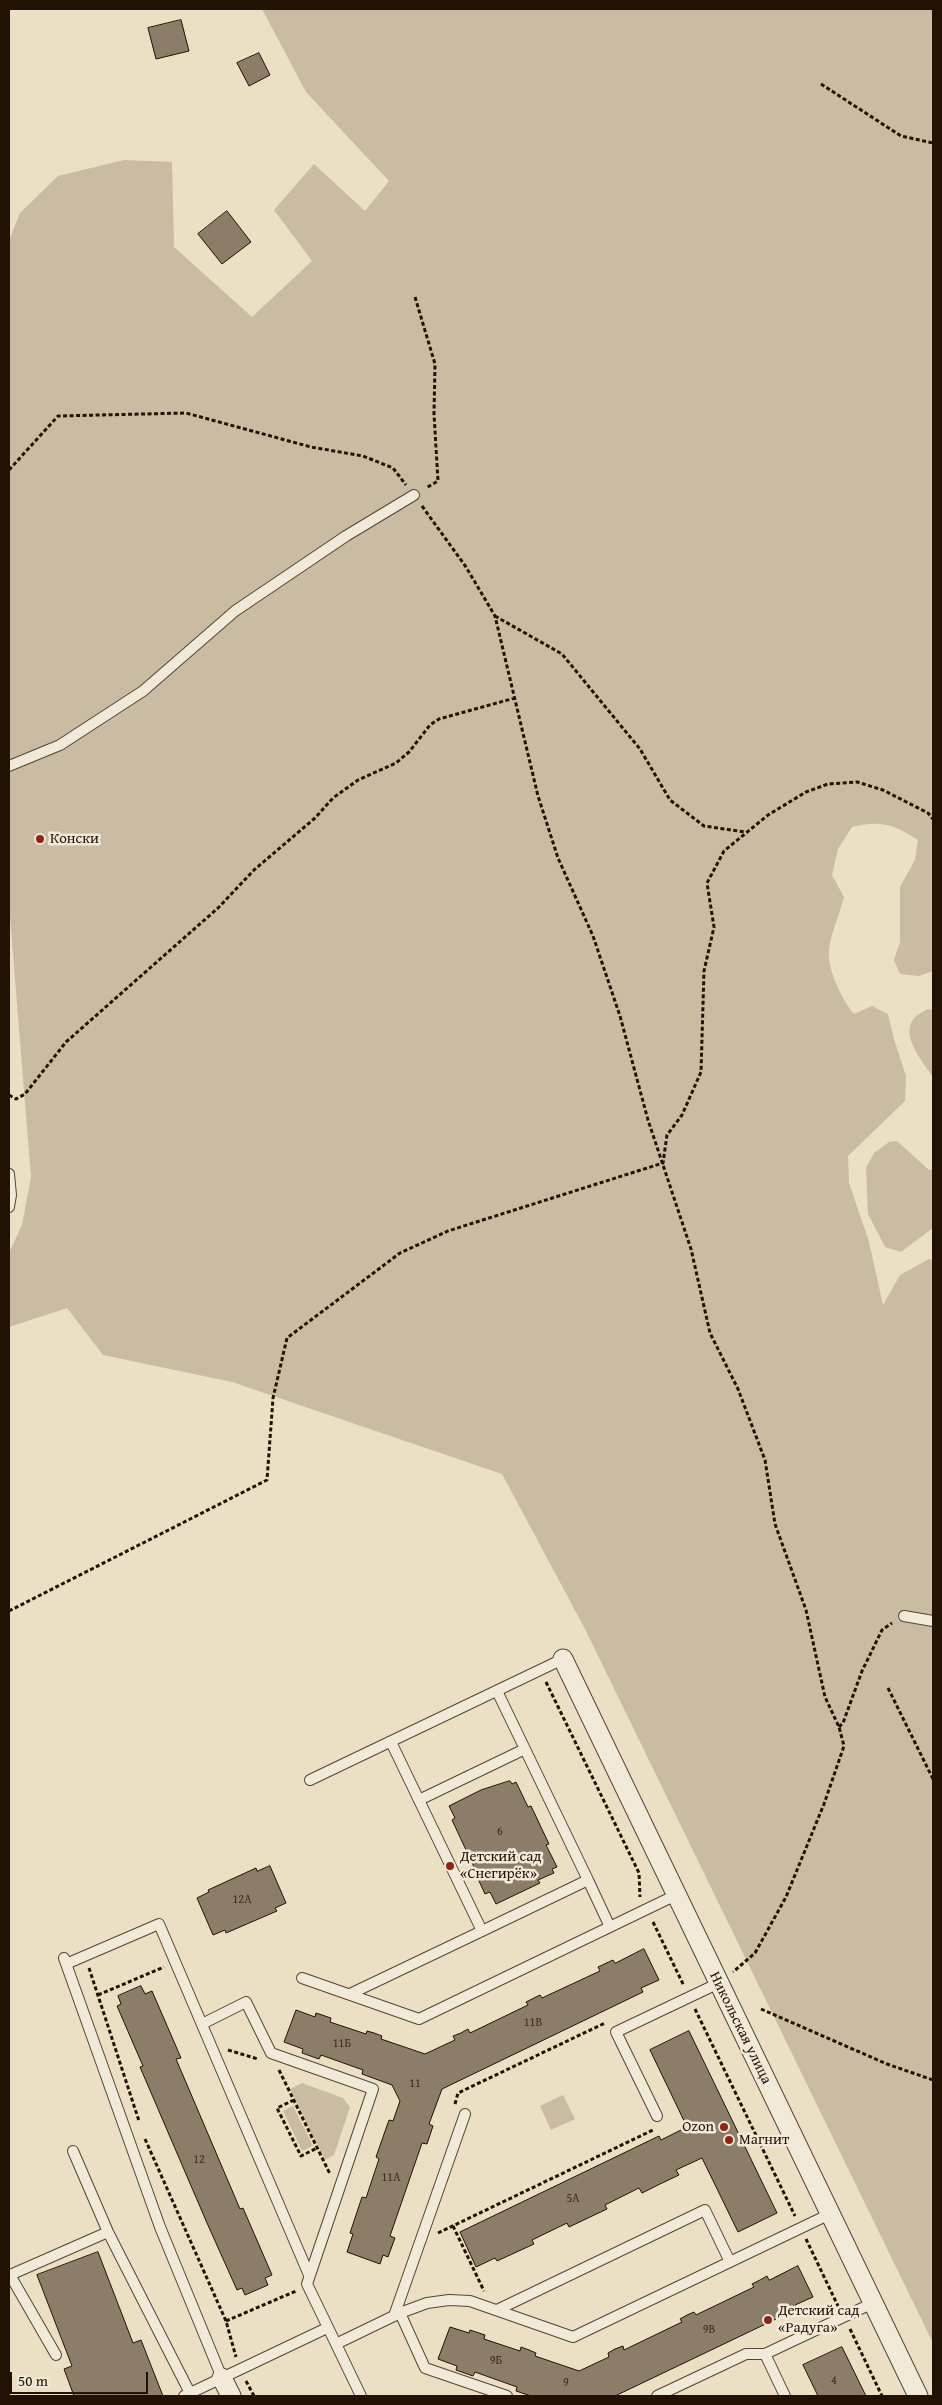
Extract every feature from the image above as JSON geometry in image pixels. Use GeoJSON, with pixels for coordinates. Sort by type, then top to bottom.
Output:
{"type":"FeatureCollection","features":[{"type":"Feature","properties":{"kind":"street","name":"Никольская улица"},"geometry":{"type":"LineString","coordinates":[[562,1659],[918,2396]]}},
{"type":"Feature","properties":{"kind":"street"},"geometry":{"type":"LineString","coordinates":[[222,2378],[231,2396]]}},
{"type":"Feature","properties":{"kind":"lane"},"geometry":{"type":"LineString","coordinates":[[9,766],[60,745],[143,691],[235,611],[346,536],[414,495]]}},
{"type":"Feature","properties":{"kind":"lane"},"geometry":{"type":"LineString","coordinates":[[9,1174],[11,1195],[9,1207]]}},
{"type":"Feature","properties":{"kind":"lane"},"geometry":{"type":"LineString","coordinates":[[904,1616],[933,1621]]}},
{"type":"Feature","properties":{"kind":"lane"},"geometry":{"type":"LineString","coordinates":[[310,1780],[562,1659]]}},
{"type":"Feature","properties":{"kind":"lane"},"geometry":{"type":"LineString","coordinates":[[496,1691],[610,1927]]}},
{"type":"Feature","properties":{"kind":"lane"},"geometry":{"type":"LineString","coordinates":[[391,1742],[482,1931]]}},
{"type":"Feature","properties":{"kind":"lane"},"geometry":{"type":"LineString","coordinates":[[419,1800],[525,1750]]}},
{"type":"Feature","properties":{"kind":"lane"},"geometry":{"type":"LineString","coordinates":[[350,1994],[588,1880]]}},
{"type":"Feature","properties":{"kind":"lane"},"geometry":{"type":"LineString","coordinates":[[302,1978],[419,2019],[676,1895]]}},
{"type":"Feature","properties":{"kind":"lane"},"geometry":{"type":"LineString","coordinates":[[222,2378],[160,2227],[65,1961],[85,1956],[159,1924],[309,2275]]}},
{"type":"Feature","properties":{"kind":"lane"},"geometry":{"type":"LineString","coordinates":[[657,2116],[616,2032],[719,1983]]}},
{"type":"Feature","properties":{"kind":"lane"},"geometry":{"type":"LineString","coordinates":[[202,2024],[246,2002],[271,2053],[373,2089],[309,2275],[308,2286],[361,2396]]}},
{"type":"Feature","properties":{"kind":"lane"},"geometry":{"type":"LineString","coordinates":[[465,2114],[420,2242],[397,2315],[425,2368],[507,2396]]}},
{"type":"Feature","properties":{"kind":"lane"},"geometry":{"type":"LineString","coordinates":[[73,2151],[108,2232],[187,2395],[327,2328]]}},
{"type":"Feature","properties":{"kind":"lane"},"geometry":{"type":"LineString","coordinates":[[495,2309],[705,2210],[730,2262]]}},
{"type":"Feature","properties":{"kind":"lane"},"geometry":{"type":"LineString","coordinates":[[336,2344],[427,2303],[449,2300],[470,2300],[573,2337],[830,2214]]}},
{"type":"Feature","properties":{"kind":"lane"},"geometry":{"type":"LineString","coordinates":[[56,2356],[10,2275],[108,2232]]}},
{"type":"Feature","properties":{"kind":"lane"},"geometry":{"type":"LineString","coordinates":[[657,2396],[746,2354],[765,2354],[873,2303]]}},
{"type":"Feature","properties":{"kind":"lane"},"geometry":{"type":"LineString","coordinates":[[765,2354],[785,2396]]}},
{"type":"Feature","properties":{"kind":"path"},"geometry":{"type":"LineString","coordinates":[[821,84],[901,136],[933,143]]}},
{"type":"Feature","properties":{"kind":"path"},"geometry":{"type":"LineString","coordinates":[[414,495],[438,481],[434,414],[435,364],[415,297]]}},
{"type":"Feature","properties":{"kind":"path"},"geometry":{"type":"LineString","coordinates":[[9,470],[58,416],[186,413],[311,446],[362,456],[393,468],[466,567],[495,616],[541,805],[558,858],[593,936],[620,1016],[648,1120],[691,1249],[710,1333],[738,1389],[765,1460],[775,1524],[806,1610],[824,1697],[839,1727],[844,1746],[824,1804],[786,1897],[755,1953],[719,1983]]}},
{"type":"Feature","properties":{"kind":"path"},"geometry":{"type":"LineString","coordinates":[[495,616],[562,654],[640,749],[670,800],[704,826],[745,832]]}},
{"type":"Feature","properties":{"kind":"path"},"geometry":{"type":"LineString","coordinates":[[9,1095],[16,1099],[25,1094],[66,1042],[218,908],[254,870],[315,818],[333,798],[358,780],[396,763],[409,752],[430,724],[439,719],[515,698]]}},
{"type":"Feature","properties":{"kind":"path"},"geometry":{"type":"LineString","coordinates":[[663,1163],[668,1135],[682,1115],[701,1072],[704,971],[714,927],[707,883],[724,851],[745,832],[806,792],[828,784],[857,782],[883,790],[928,812],[933,818]]}},
{"type":"Feature","properties":{"kind":"path"},"geometry":{"type":"LineString","coordinates":[[9,1611],[267,1480],[273,1398],[287,1338],[400,1253],[448,1231],[663,1163]]}},
{"type":"Feature","properties":{"kind":"path"},"geometry":{"type":"LineString","coordinates":[[839,1727],[843,1723],[862,1671],[882,1630],[904,1616]]}},
{"type":"Feature","properties":{"kind":"path"},"geometry":{"type":"LineString","coordinates":[[541,1670],[639,1873],[644,1911],[690,1997],[882,2396]]}},
{"type":"Feature","properties":{"kind":"path"},"geometry":{"type":"LineString","coordinates":[[888,1688],[933,1779]]}},
{"type":"Feature","properties":{"kind":"path"},"geometry":{"type":"LineString","coordinates":[[85,1956],[141,2126]]}},
{"type":"Feature","properties":{"kind":"path"},"geometry":{"type":"LineString","coordinates":[[98,1995],[175,1962]]}},
{"type":"Feature","properties":{"kind":"path"},"geometry":{"type":"LineString","coordinates":[[675,1990],[684,1985]]}},
{"type":"Feature","properties":{"kind":"path"},"geometry":{"type":"LineString","coordinates":[[761,2009],[886,2064],[933,2080]]}},
{"type":"Feature","properties":{"kind":"path"},"geometry":{"type":"LineString","coordinates":[[458,2093],[612,2020]]}},
{"type":"Feature","properties":{"kind":"path"},"geometry":{"type":"LineString","coordinates":[[271,2053],[338,2190]]}},
{"type":"Feature","properties":{"kind":"path"},"geometry":{"type":"LineString","coordinates":[[294,2100],[277,2108],[301,2156],[317,2148]]}},
{"type":"Feature","properties":{"kind":"path"},"geometry":{"type":"LineString","coordinates":[[420,2242],[662,2126],[657,2116]]}},
{"type":"Feature","properties":{"kind":"path"},"geometry":{"type":"LineString","coordinates":[[144,2136],[226,2321],[241,2369]]}},
{"type":"Feature","properties":{"kind":"path"},"geometry":{"type":"LineString","coordinates":[[453,2226],[495,2309]]}},
{"type":"Feature","properties":{"kind":"path"},"geometry":{"type":"LineString","coordinates":[[226,2321],[308,2286]]}},
{"type":"Feature","properties":{"kind":"shaded area"},"geometry":{"type":"Polygon","coordinates":[[[262,9],[933,9],[933,971],[919,976],[900,974],[894,960],[900,942],[900,887],[915,860],[918,840],[902,830],[879,824],[852,827],[838,849],[832,875],[844,897],[833,931],[829,958],[836,984],[854,1014],[872,1006],[888,1014],[906,1076],[905,1101],[848,1156],[849,1183],[869,1242],[883,1305],[900,1275],[929,1259],[933,1260],[933,2343],[585,1629],[502,1474],[232,1382],[103,1355],[67,1308],[9,1327],[9,1253],[22,1225],[31,1177],[9,905],[9,240],[20,213],[58,176],[124,160],[172,162],[174,247],[252,317],[312,261],[274,210],[314,164],[365,211],[389,181],[306,92],[262,9]]]}},
{"type":"Feature","properties":{"kind":"shaded area"},"geometry":{"type":"Polygon","coordinates":[[[927,1009],[933,1010],[933,1077],[915,1050],[910,1035],[912,1021],[927,1009]]]}},
{"type":"Feature","properties":{"kind":"shaded area"},"geometry":{"type":"Polygon","coordinates":[[[897,1141],[929,1170],[933,1169],[933,1228],[901,1252],[885,1247],[868,1214],[866,1168],[874,1153],[889,1142],[897,1141]]]}},
{"type":"Feature","properties":{"kind":"shaded area"},"geometry":{"type":"Polygon","coordinates":[[[302,2083],[343,2098],[350,2107],[334,2155],[325,2160],[290,2089],[302,2083]]]}},
{"type":"Feature","properties":{"kind":"shaded area"},"geometry":{"type":"Polygon","coordinates":[[[563,2095],[575,2119],[551,2130],[540,2106],[563,2095]]]}},
{"type":"Feature","properties":{"kind":"shaded area"},"geometry":{"type":"Polygon","coordinates":[[[293,2106],[313,2146],[302,2151],[283,2111],[293,2106]]]}},
{"type":"Feature","properties":{"kind":"building"},"geometry":{"type":"Polygon","coordinates":[[[181,20],[189,51],[156,59],[148,28],[181,20]]]}},
{"type":"Feature","properties":{"kind":"building"},"geometry":{"type":"Polygon","coordinates":[[[259,53],[270,75],[249,86],[237,63],[259,53]]]}},
{"type":"Feature","properties":{"kind":"building"},"geometry":{"type":"Polygon","coordinates":[[[227,211],[251,242],[222,264],[198,234],[227,211]]]}},
{"type":"Feature","properties":{"kind":"building"},"geometry":{"type":"Polygon","coordinates":[[[510,1781],[512,1784],[516,1782],[528,1807],[531,1806],[549,1844],[546,1845],[557,1867],[552,1869],[554,1873],[538,1880],[540,1883],[496,1904],[490,1892],[485,1894],[452,1820],[455,1818],[449,1806],[481,1790],[510,1781]]]}},
{"type":"Feature","properties":{"kind":"building"},"geometry":{"type":"Polygon","coordinates":[[[270,1866],[286,1903],[275,1908],[277,1911],[226,1933],[225,1930],[213,1935],[197,1898],[209,1892],[208,1890],[256,1868],[257,1871],[270,1866]]]}},
{"type":"Feature","properties":{"kind":"building"},"geometry":{"type":"Polygon","coordinates":[[[644,1949],[659,1980],[641,1988],[643,1992],[442,2089],[429,2124],[433,2126],[427,2144],[422,2143],[390,2236],[395,2238],[388,2257],[383,2255],[380,2264],[347,2252],[353,2234],[350,2233],[362,2197],[366,2198],[379,2159],[376,2157],[389,2120],[393,2121],[400,2101],[392,2085],[362,2074],[363,2070],[321,2055],[319,2059],[302,2053],[303,2049],[284,2042],[296,2010],[315,2017],[316,2013],[331,2018],[330,2022],[366,2034],[367,2031],[374,2033],[382,2036],[381,2039],[425,2054],[455,2040],[453,2036],[468,2029],[470,2033],[528,2005],[526,2002],[540,1995],[542,1998],[600,1971],[598,1967],[613,1960],[615,1963],[644,1949]]]}},
{"type":"Feature","properties":{"kind":"building"},"geometry":{"type":"Polygon","coordinates":[[[141,1986],[145,1994],[152,1991],[181,2058],[176,2059],[240,2209],[243,2208],[272,2275],[265,2278],[268,2285],[245,2295],[242,2288],[237,2290],[207,2223],[140,2067],[143,2066],[117,2006],[121,2004],[118,1996],[141,1986]]]}},
{"type":"Feature","properties":{"kind":"building"},"geometry":{"type":"Polygon","coordinates":[[[689,2031],[777,2213],[738,2232],[702,2158],[676,2170],[679,2175],[642,2193],[639,2188],[605,2205],[607,2209],[569,2227],[567,2223],[532,2240],[534,2244],[497,2261],[495,2258],[476,2267],[460,2232],[659,2136],[661,2140],[687,2127],[650,2050],[689,2031]]]}},
{"type":"Feature","properties":{"kind":"building"},"geometry":{"type":"Polygon","coordinates":[[[98,2252],[133,2343],[141,2340],[163,2396],[74,2396],[64,2369],[72,2366],[37,2275],[98,2252]]]}},
{"type":"Feature","properties":{"kind":"building"},"geometry":{"type":"Polygon","coordinates":[[[798,2266],[813,2297],[795,2305],[797,2309],[615,2396],[531,2396],[516,2391],[517,2387],[475,2372],[473,2376],[456,2370],[457,2366],[438,2359],[450,2327],[469,2333],[470,2330],[485,2335],[484,2339],[520,2351],[521,2347],[536,2353],[535,2356],[579,2371],[609,2357],[608,2353],[615,2349],[623,2346],[624,2350],[682,2322],[680,2319],[687,2315],[694,2312],[696,2315],[754,2287],[752,2284],[767,2276],[769,2280],[798,2266]]]}},
{"type":"Feature","properties":{"kind":"building"},"geometry":{"type":"Polygon","coordinates":[[[842,2347],[866,2396],[818,2396],[803,2365],[842,2347]]]}},
{"type":"Feature","properties":{"kind":"place","name":"Конски"},"geometry":{"type":"Point","coordinates":[40,839]}},
{"type":"Feature","properties":{"kind":"place","name":"Детский сад «Снегирёк»"},"geometry":{"type":"Point","coordinates":[450,1866]}},
{"type":"Feature","properties":{"kind":"place","name":"Ozon"},"geometry":{"type":"Point","coordinates":[724,2127]}},
{"type":"Feature","properties":{"kind":"place","name":"Магнит"},"geometry":{"type":"Point","coordinates":[729,2140]}},
{"type":"Feature","properties":{"kind":"place","name":"Детский сад «Радуга»"},"geometry":{"type":"Point","coordinates":[768,2320]}}]}
